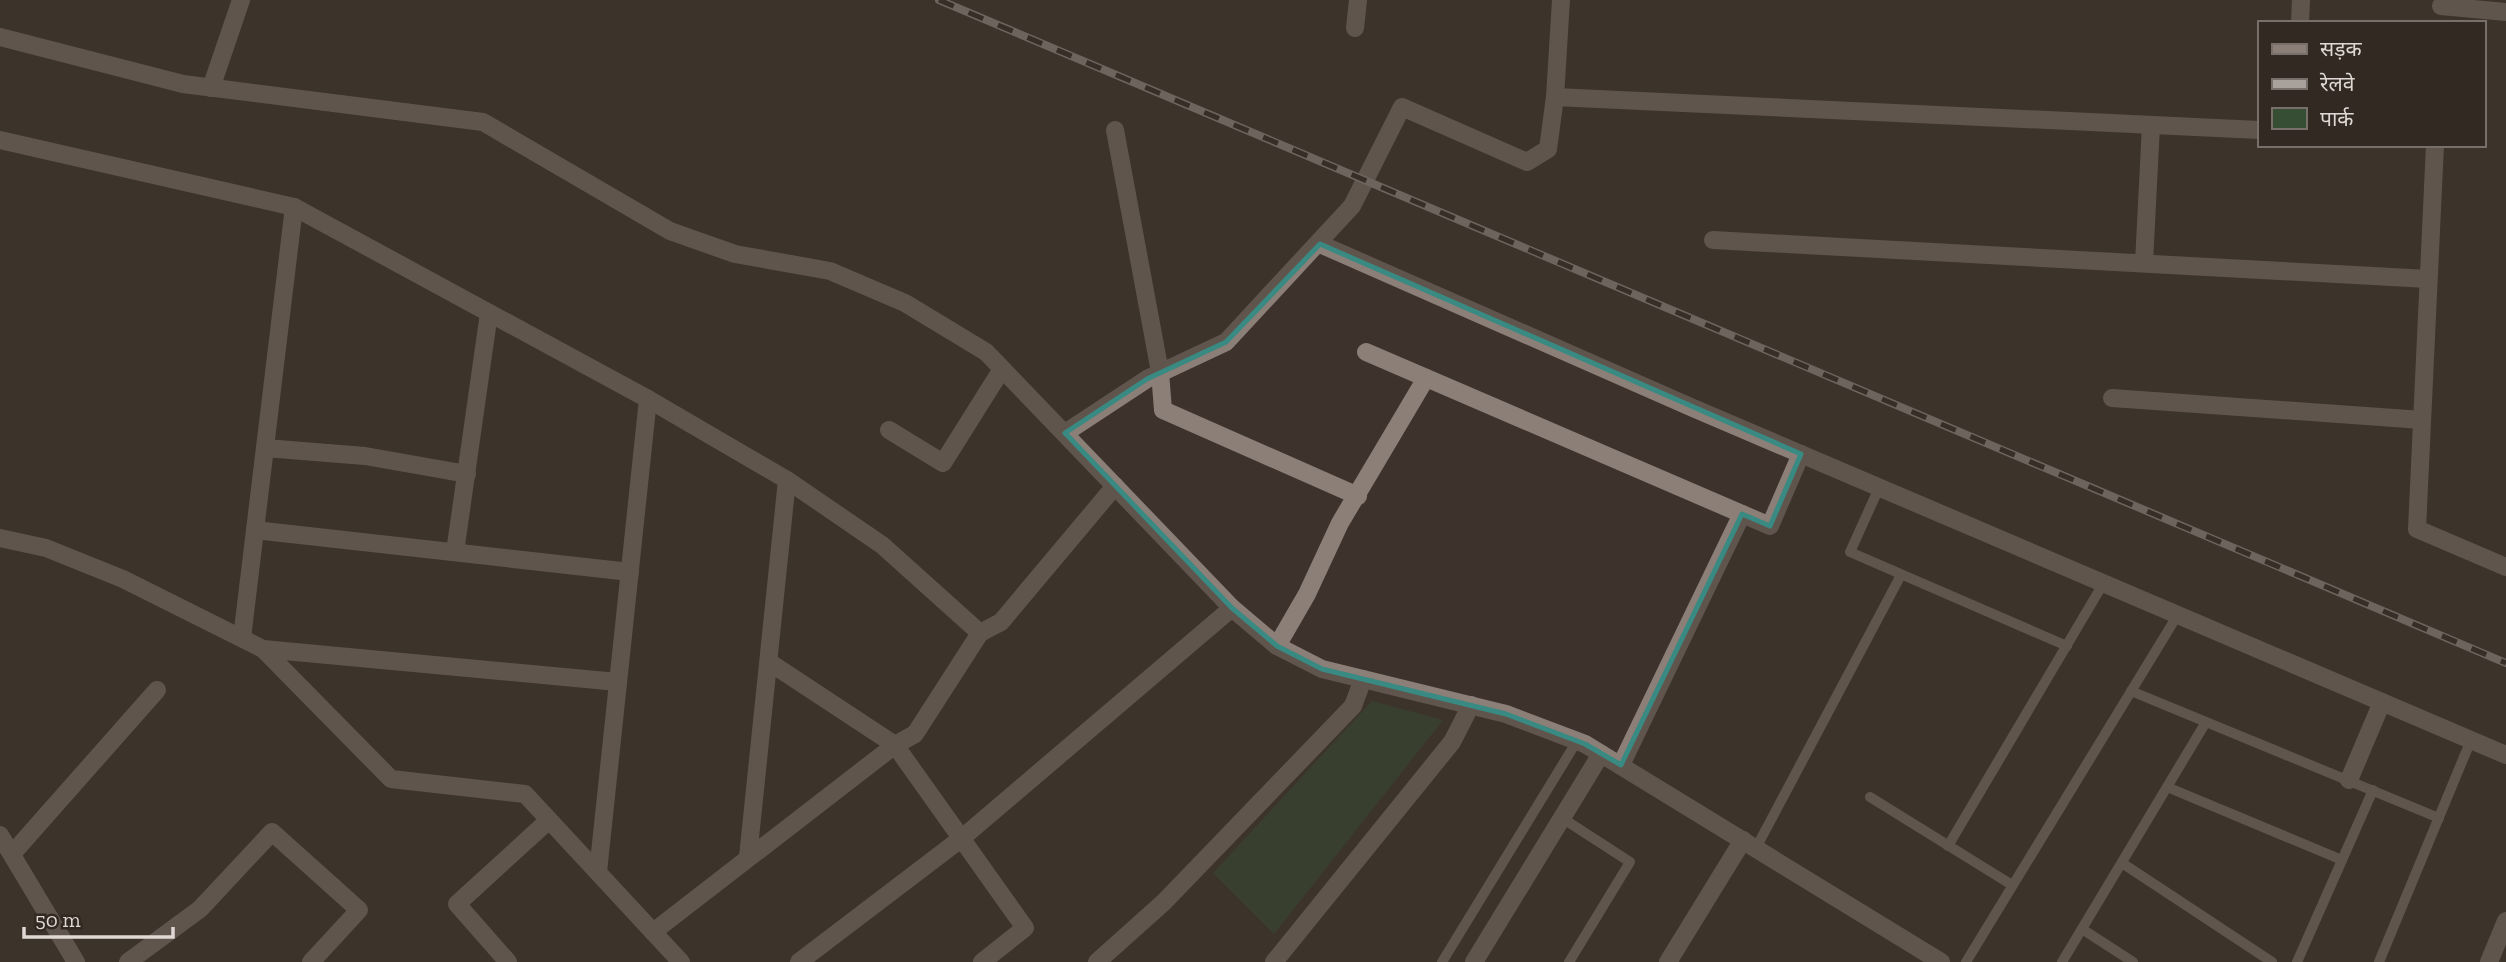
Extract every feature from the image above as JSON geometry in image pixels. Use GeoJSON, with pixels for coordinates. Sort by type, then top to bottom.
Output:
{"type":"FeatureCollection","features":[{"type":"Feature","properties":{"kind":"street"},"geometry":{"type":"LineString","coordinates":[[211,88],[241,0]]}},
{"type":"Feature","properties":{"kind":"street"},"geometry":{"type":"LineString","coordinates":[[1354,28],[1357,0]]}},
{"type":"Feature","properties":{"kind":"street"},"geometry":{"type":"LineString","coordinates":[[1065,433],[1160,372],[1226,342],[1320,244],[1352,206],[1402,107],[1527,162],[1548,149],[1555,97],[1560,0]]}},
{"type":"Feature","properties":{"kind":"street"},"geometry":{"type":"LineString","coordinates":[[2300,21],[2301,0]]}},
{"type":"Feature","properties":{"kind":"street"},"geometry":{"type":"LineString","coordinates":[[2441,10],[2506,12]]}},
{"type":"Feature","properties":{"kind":"street"},"geometry":{"type":"LineString","coordinates":[[0,37],[183,84],[483,122],[670,231],[735,254],[830,271],[905,303],[986,352],[1231,608],[1277,646],[1322,669],[1506,714],[1577,741],[1621,765],[1941,962]]}},
{"type":"Feature","properties":{"kind":"street"},"geometry":{"type":"LineString","coordinates":[[1555,97],[2258,130]]}},
{"type":"Feature","properties":{"kind":"street"},"geometry":{"type":"LineString","coordinates":[[2144,263],[2151,125]]}},
{"type":"Feature","properties":{"kind":"street"},"geometry":{"type":"LineString","coordinates":[[1115,130],[1160,372],[1163,410],[1358,496]]}},
{"type":"Feature","properties":{"kind":"street"},"geometry":{"type":"LineString","coordinates":[[0,140],[294,207],[648,399],[788,480],[882,545],[980,632]]}},
{"type":"Feature","properties":{"kind":"street"},"geometry":{"type":"LineString","coordinates":[[2435,147],[2417,528],[2506,567]]}},
{"type":"Feature","properties":{"kind":"street"},"geometry":{"type":"LineString","coordinates":[[242,638],[294,207]]}},
{"type":"Feature","properties":{"kind":"street"},"geometry":{"type":"LineString","coordinates":[[1713,240],[2428,279]]}},
{"type":"Feature","properties":{"kind":"street"},"geometry":{"type":"LineString","coordinates":[[1320,244],[1879,488],[2506,755]]}},
{"type":"Feature","properties":{"kind":"street"},"geometry":{"type":"LineString","coordinates":[[455,552],[489,313]]}},
{"type":"Feature","properties":{"kind":"street"},"geometry":{"type":"LineString","coordinates":[[1366,352],[1770,526],[1801,454]]}},
{"type":"Feature","properties":{"kind":"street"},"geometry":{"type":"LineString","coordinates":[[889,430],[943,463],[1002,369]]}},
{"type":"Feature","properties":{"kind":"street"},"geometry":{"type":"LineString","coordinates":[[1277,646],[1307,594],[1340,523],[1426,378]]}},
{"type":"Feature","properties":{"kind":"street"},"geometry":{"type":"LineString","coordinates":[[2112,398],[2422,420]]}},
{"type":"Feature","properties":{"kind":"street"},"geometry":{"type":"LineString","coordinates":[[598,872],[648,399]]}},
{"type":"Feature","properties":{"kind":"street"},"geometry":{"type":"LineString","coordinates":[[265,447],[365,456],[466,475]]}},
{"type":"Feature","properties":{"kind":"street"},"geometry":{"type":"LineString","coordinates":[[748,858],[788,480]]}},
{"type":"Feature","properties":{"kind":"street"},"geometry":{"type":"LineString","coordinates":[[653,932],[895,745],[915,734],[980,632],[1001,622],[1115,486]]}},
{"type":"Feature","properties":{"kind":"street"},"geometry":{"type":"LineString","coordinates":[[1621,765],[1742,514]]}},
{"type":"Feature","properties":{"kind":"street"},"geometry":{"type":"LineString","coordinates":[[255,530],[630,572]]}},
{"type":"Feature","properties":{"kind":"street"},"geometry":{"type":"LineString","coordinates":[[0,538],[46,548],[123,579],[263,649],[391,779],[525,794],[681,962]]}},
{"type":"Feature","properties":{"kind":"street"},"geometry":{"type":"LineString","coordinates":[[799,962],[962,838],[1231,608]]}},
{"type":"Feature","properties":{"kind":"street"},"geometry":{"type":"LineString","coordinates":[[263,649],[618,682]]}},
{"type":"Feature","properties":{"kind":"street"},"geometry":{"type":"LineString","coordinates":[[769,662],[895,745],[962,838],[1025,928],[982,962]]}},
{"type":"Feature","properties":{"kind":"street"},"geometry":{"type":"LineString","coordinates":[[1097,962],[1164,902],[1353,706],[1363,679]]}},
{"type":"Feature","properties":{"kind":"street"},"geometry":{"type":"LineString","coordinates":[[12,854],[157,690]]}},
{"type":"Feature","properties":{"kind":"street"},"geometry":{"type":"LineString","coordinates":[[2349,780],[2382,702]]}},
{"type":"Feature","properties":{"kind":"street"},"geometry":{"type":"LineString","coordinates":[[1274,962],[1452,742],[1471,705]]}},
{"type":"Feature","properties":{"kind":"street"},"geometry":{"type":"LineString","coordinates":[[1474,962],[1601,754]]}},
{"type":"Feature","properties":{"kind":"street"},"geometry":{"type":"LineString","coordinates":[[508,962],[457,904],[549,820]]}},
{"type":"Feature","properties":{"kind":"street"},"geometry":{"type":"LineString","coordinates":[[128,962],[200,909],[272,832],[359,910],[310,962]]}},
{"type":"Feature","properties":{"kind":"street"},"geometry":{"type":"LineString","coordinates":[[0,835],[76,962]]}},
{"type":"Feature","properties":{"kind":"street"},"geometry":{"type":"LineString","coordinates":[[1668,962],[1749,844]]}},
{"type":"Feature","properties":{"kind":"street"},"geometry":{"type":"LineString","coordinates":[[2489,962],[2506,921]]}},
{"type":"Feature","properties":{"kind":"lane"},"geometry":{"type":"LineString","coordinates":[[1879,488],[1850,552],[2067,646]]}},
{"type":"Feature","properties":{"kind":"lane"},"geometry":{"type":"LineString","coordinates":[[1749,844],[1900,575]]}},
{"type":"Feature","properties":{"kind":"lane"},"geometry":{"type":"LineString","coordinates":[[1948,846],[2103,584]]}},
{"type":"Feature","properties":{"kind":"lane"},"geometry":{"type":"LineString","coordinates":[[1966,962],[2177,615]]}},
{"type":"Feature","properties":{"kind":"lane"},"geometry":{"type":"LineString","coordinates":[[2132,691],[2439,818]]}},
{"type":"Feature","properties":{"kind":"lane"},"geometry":{"type":"LineString","coordinates":[[2062,962],[2206,722]]}},
{"type":"Feature","properties":{"kind":"lane"},"geometry":{"type":"LineString","coordinates":[[2379,962],[2471,740]]}},
{"type":"Feature","properties":{"kind":"lane"},"geometry":{"type":"LineString","coordinates":[[1442,962],[1577,741]]}},
{"type":"Feature","properties":{"kind":"lane"},"geometry":{"type":"LineString","coordinates":[[2167,787],[2342,860]]}},
{"type":"Feature","properties":{"kind":"lane"},"geometry":{"type":"LineString","coordinates":[[2297,962],[2373,790]]}},
{"type":"Feature","properties":{"kind":"lane"},"geometry":{"type":"LineString","coordinates":[[1870,797],[2012,886]]}},
{"type":"Feature","properties":{"kind":"lane"},"geometry":{"type":"LineString","coordinates":[[1562,818],[1630,862],[1569,962]]}},
{"type":"Feature","properties":{"kind":"lane"},"geometry":{"type":"LineString","coordinates":[[2122,863],[2272,962]]}},
{"type":"Feature","properties":{"kind":"lane"},"geometry":{"type":"LineString","coordinates":[[2082,929],[2133,962]]}},
{"type":"Feature","properties":{"kind":"highlighted area"},"geometry":{"type":"Polygon","coordinates":[[[1320,244],[1801,454],[1770,526],[1742,514],[1621,765],[1585,744],[1506,714],[1322,669],[1277,646],[1232,608],[1065,433],[1147,379],[1226,342],[1320,244]]]}},
{"type":"Feature","properties":{"kind":"green space"},"geometry":{"type":"Polygon","coordinates":[[[1372,701],[1443,720],[1274,934],[1213,873],[1372,701]]]}},
{"type":"Feature","properties":{"kind":"railway"},"geometry":{"type":"LineString","coordinates":[[939,0],[2506,663]]}}]}
